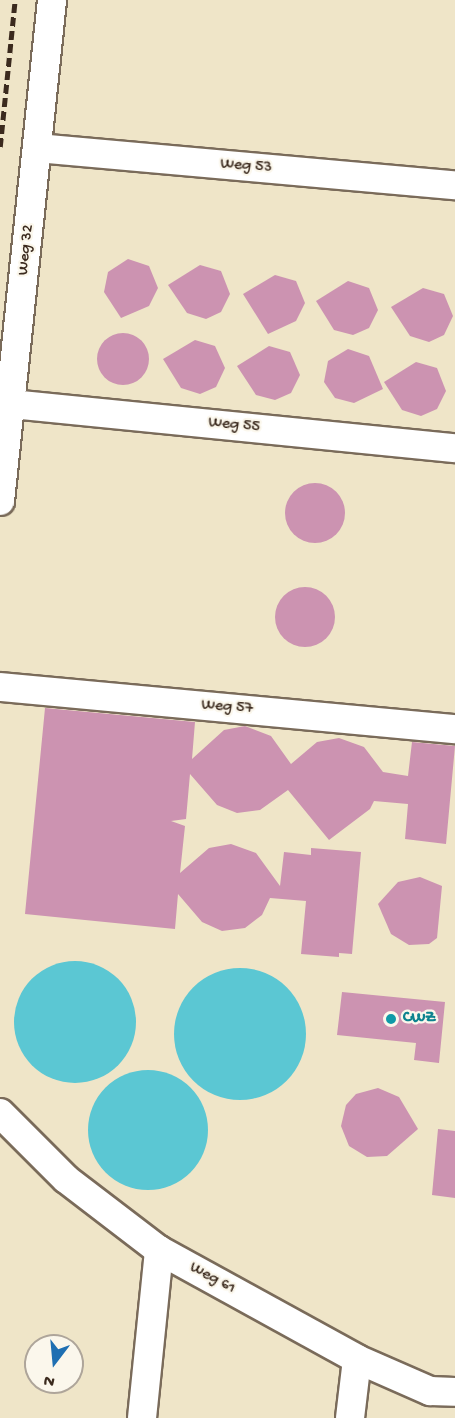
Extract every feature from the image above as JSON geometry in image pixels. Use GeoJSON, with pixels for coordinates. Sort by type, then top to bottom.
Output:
{"type":"FeatureCollection","features":[{"type":"Feature","properties":{"kind":"lane","name":"Weg 32"},"geometry":{"type":"LineString","coordinates":[[0,501],[12,404],[52,0]]}},
{"type":"Feature","properties":{"kind":"lane","name":"Weg 53"},"geometry":{"type":"LineString","coordinates":[[37,148],[455,185]]}},
{"type":"Feature","properties":{"kind":"lane","name":"Weg 55"},"geometry":{"type":"LineString","coordinates":[[12,404],[455,448]]}},
{"type":"Feature","properties":{"kind":"lane","name":"Weg 57"},"geometry":{"type":"LineString","coordinates":[[0,687],[455,729]]}},
{"type":"Feature","properties":{"kind":"lane","name":"Weg 61"},"geometry":{"type":"LineString","coordinates":[[0,1113],[66,1179],[159,1250],[357,1359],[430,1391],[455,1392]]}},
{"type":"Feature","properties":{"kind":"lane"},"geometry":{"type":"LineString","coordinates":[[142,1418],[159,1250]]}},
{"type":"Feature","properties":{"kind":"lane"},"geometry":{"type":"LineString","coordinates":[[350,1418],[357,1359]]}},
{"type":"Feature","properties":{"kind":"water"},"geometry":{"type":"Polygon","coordinates":[[[75,961],[98,966],[109,971],[118,979],[126,988],[131,999],[136,1022],[131,1045],[126,1056],[118,1065],[109,1073],[98,1078],[75,1083],[52,1078],[41,1073],[32,1065],[24,1056],[19,1045],[14,1022],[19,999],[24,988],[32,979],[41,971],[52,966],[75,961]]]}},
{"type":"Feature","properties":{"kind":"water"},"geometry":{"type":"Polygon","coordinates":[[[240,968],[265,973],[287,987],[301,1009],[306,1034],[301,1059],[287,1081],[265,1095],[240,1100],[215,1095],[193,1081],[179,1059],[174,1034],[179,1009],[193,987],[215,973],[240,968]]]}},
{"type":"Feature","properties":{"kind":"water"},"geometry":{"type":"Polygon","coordinates":[[[148,1070],[171,1075],[190,1088],[203,1107],[208,1130],[203,1153],[190,1172],[171,1185],[148,1190],[125,1185],[106,1172],[93,1153],[88,1130],[93,1107],[106,1088],[125,1075],[148,1070]]]}},
{"type":"Feature","properties":{"kind":"building"},"geometry":{"type":"Polygon","coordinates":[[[128,259],[149,266],[158,288],[149,306],[121,318],[104,292],[108,272],[128,259]]]}},
{"type":"Feature","properties":{"kind":"building"},"geometry":{"type":"Polygon","coordinates":[[[200,265],[221,271],[230,294],[221,312],[206,319],[187,313],[168,285],[200,265]]]}},
{"type":"Feature","properties":{"kind":"building"},"geometry":{"type":"Polygon","coordinates":[[[275,275],[296,281],[305,303],[296,321],[268,334],[243,294],[275,275]]]}},
{"type":"Feature","properties":{"kind":"building"},"geometry":{"type":"Polygon","coordinates":[[[348,281],[369,288],[378,310],[369,328],[353,335],[334,330],[316,301],[348,281]]]}},
{"type":"Feature","properties":{"kind":"building"},"geometry":{"type":"Polygon","coordinates":[[[423,288],[444,294],[453,316],[444,335],[429,342],[410,336],[391,307],[423,288]]]}},
{"type":"Feature","properties":{"kind":"building"},"geometry":{"type":"Polygon","coordinates":[[[123,333],[133,335],[141,341],[147,349],[149,359],[147,369],[141,377],[133,383],[123,385],[113,383],[105,377],[99,369],[97,359],[99,349],[105,341],[113,335],[123,333]]]}},
{"type":"Feature","properties":{"kind":"building"},"geometry":{"type":"Polygon","coordinates":[[[195,340],[215,346],[225,368],[216,387],[200,394],[181,388],[163,359],[195,340]]]}},
{"type":"Feature","properties":{"kind":"building"},"geometry":{"type":"Polygon","coordinates":[[[269,346],[290,352],[300,375],[291,393],[275,400],[256,395],[237,366],[269,346]]]}},
{"type":"Feature","properties":{"kind":"building"},"geometry":{"type":"Polygon","coordinates":[[[348,349],[369,356],[383,389],[354,403],[335,398],[324,382],[328,361],[348,349]]]}},
{"type":"Feature","properties":{"kind":"building"},"geometry":{"type":"Polygon","coordinates":[[[416,362],[437,368],[446,391],[437,409],[421,416],[402,410],[384,382],[416,362]]]}},
{"type":"Feature","properties":{"kind":"building"},"geometry":{"type":"Polygon","coordinates":[[[315,483],[332,488],[340,496],[345,513],[340,530],[332,538],[315,543],[298,538],[290,530],[285,513],[290,496],[298,488],[315,483]]]}},
{"type":"Feature","properties":{"kind":"building"},"geometry":{"type":"Polygon","coordinates":[[[305,587],[322,592],[330,600],[335,617],[330,634],[322,642],[305,647],[288,642],[280,634],[275,617],[280,600],[288,592],[305,587]]]}},
{"type":"Feature","properties":{"kind":"building"},"geometry":{"type":"Polygon","coordinates":[[[45,708],[195,722],[192,759],[224,730],[245,726],[271,736],[291,764],[317,742],[339,738],[364,747],[383,772],[408,776],[412,742],[455,746],[446,844],[405,839],[408,804],[374,801],[370,809],[329,840],[288,790],[260,810],[237,813],[217,805],[190,774],[186,819],[171,821],[185,826],[180,873],[209,848],[231,844],[256,853],[280,886],[284,852],[311,855],[311,848],[361,852],[352,954],[339,953],[339,957],[301,954],[306,901],[270,898],[262,915],[245,928],[222,931],[202,922],[178,894],[175,929],[25,914],[45,708]]]}},
{"type":"Feature","properties":{"kind":"building"},"geometry":{"type":"Polygon","coordinates":[[[420,877],[442,886],[437,938],[429,944],[409,945],[391,934],[378,904],[398,882],[420,877]]]}},
{"type":"Feature","properties":{"kind":"building","name":"CWZ"},"geometry":{"type":"Polygon","coordinates":[[[342,992],[445,1002],[439,1063],[414,1060],[416,1043],[337,1035],[342,992]]]}},
{"type":"Feature","properties":{"kind":"building"},"geometry":{"type":"Polygon","coordinates":[[[378,1088],[399,1097],[418,1129],[387,1156],[367,1157],[349,1146],[341,1126],[346,1105],[356,1094],[378,1088]]]}},
{"type":"Feature","properties":{"kind":"building"},"geometry":{"type":"Polygon","coordinates":[[[438,1129],[455,1131],[455,1198],[432,1195],[438,1129]]]}},
{"type":"Feature","properties":{"kind":"railway"},"geometry":{"type":"LineString","coordinates":[[0,147],[15,0]]}},
{"type":"Feature","properties":{"kind":"place","name":"CWZ"},"geometry":{"type":"Point","coordinates":[391,1019]}}]}
